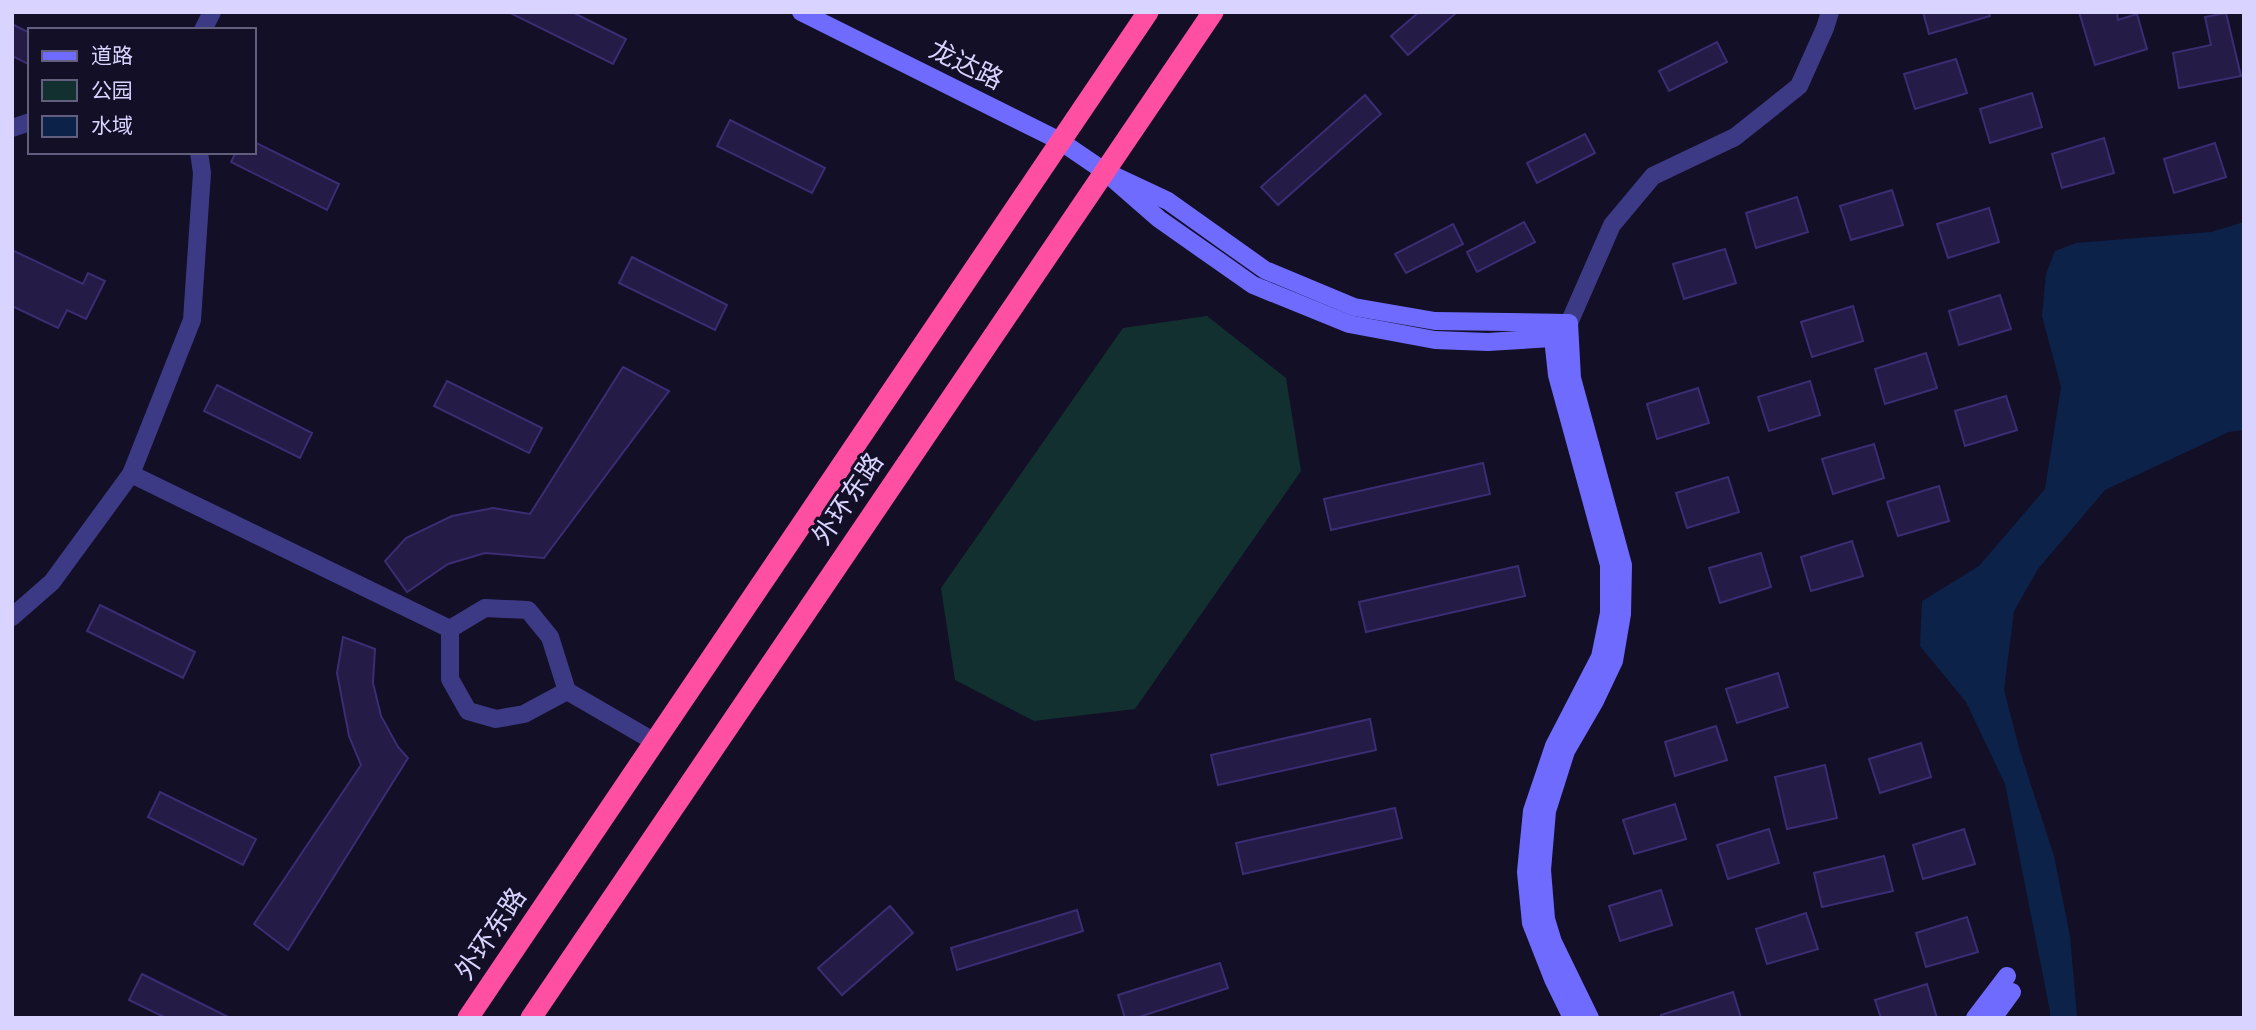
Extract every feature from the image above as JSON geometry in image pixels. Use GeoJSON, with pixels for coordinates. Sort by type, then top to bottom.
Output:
{"type":"FeatureCollection","features":[{"type":"Feature","properties":{"kind":"highway","name":"外环东路"},"geometry":{"type":"LineString","coordinates":[[468,1018],[1148,12]]}},
{"type":"Feature","properties":{"kind":"highway","name":"外环东路"},"geometry":{"type":"LineString","coordinates":[[531,1018],[1213,12]]}},
{"type":"Feature","properties":{"kind":"street"},"geometry":{"type":"LineString","coordinates":[[204,28],[212,12]]}},
{"type":"Feature","properties":{"kind":"street","name":"龙达路"},"geometry":{"type":"LineString","coordinates":[[801,12],[1060,141],[1104,170],[1159,219],[1254,285],[1349,324],[1435,340],[1488,342],[1561,330]]}},
{"type":"Feature","properties":{"kind":"street"},"geometry":{"type":"LineString","coordinates":[[1583,1016],[1546,919],[1542,870],[1547,811],[1566,751],[1614,661],[1622,614],[1623,565],[1561,330],[1612,225],[1653,176],[1735,137],[1799,86],[1830,12]]}},
{"type":"Feature","properties":{"kind":"street"},"geometry":{"type":"LineString","coordinates":[[12,617],[52,582],[131,474],[192,320],[202,173],[199,154]]}},
{"type":"Feature","properties":{"kind":"street"},"geometry":{"type":"LineString","coordinates":[[131,474],[450,629]]}},
{"type":"Feature","properties":{"kind":"street"},"geometry":{"type":"LineString","coordinates":[[450,629],[485,608],[528,610],[550,638],[567,691],[655,742]]}},
{"type":"Feature","properties":{"kind":"street"},"geometry":{"type":"LineString","coordinates":[[450,629],[450,679],[468,711],[496,719],[524,714],[567,691]]}},
{"type":"Feature","properties":{"kind":"street"},"geometry":{"type":"LineString","coordinates":[[1975,1018],[2009,984],[1993,1018]]}},
{"type":"Feature","properties":{"kind":"green space"},"geometry":{"type":"Polygon","coordinates":[[[1207,316],[1286,378],[1301,471],[1135,709],[1034,721],[955,680],[941,588],[1123,328],[1207,316]]]}},
{"type":"Feature","properties":{"kind":"water"},"geometry":{"type":"Polygon","coordinates":[[[2244,222],[2244,430],[2229,432],[2105,490],[2038,569],[2014,611],[2004,690],[2020,751],[2054,856],[2070,936],[2077,1018],[2050,1018],[2005,784],[1966,702],[1920,646],[1922,601],[1979,566],[2045,489],[2061,387],[2042,316],[2046,274],[2055,251],[2076,243],[2211,232],[2244,222]]]}},
{"type":"Feature","properties":{"kind":"building"},"geometry":{"type":"Polygon","coordinates":[[[508,12],[572,12],[626,39],[613,64],[508,12]]]}},
{"type":"Feature","properties":{"kind":"building"},"geometry":{"type":"Polygon","coordinates":[[[1419,12],[1457,12],[1408,55],[1391,36],[1419,12]]]}},
{"type":"Feature","properties":{"kind":"building"},"geometry":{"type":"Polygon","coordinates":[[[1923,12],[1989,12],[1990,16],[1929,34],[1923,12]]]}},
{"type":"Feature","properties":{"kind":"building"},"geometry":{"type":"Polygon","coordinates":[[[2079,12],[2117,12],[2118,20],[2137,14],[2147,49],[2095,65],[2079,12]]]}},
{"type":"Feature","properties":{"kind":"building"},"geometry":{"type":"Polygon","coordinates":[[[2226,13],[2241,76],[2179,88],[2173,53],[2211,45],[2205,17],[2226,13]]]}},
{"type":"Feature","properties":{"kind":"building"},"geometry":{"type":"Polygon","coordinates":[[[12,24],[28,32],[28,64],[12,56],[12,24]]]}},
{"type":"Feature","properties":{"kind":"building"},"geometry":{"type":"Polygon","coordinates":[[[1717,42],[1727,62],[1669,91],[1659,71],[1717,42]]]}},
{"type":"Feature","properties":{"kind":"building"},"geometry":{"type":"Polygon","coordinates":[[[1956,59],[1967,93],[1915,109],[1904,74],[1956,59]]]}},
{"type":"Feature","properties":{"kind":"building"},"geometry":{"type":"Polygon","coordinates":[[[2032,93],[2042,127],[1990,143],[1980,109],[2032,93]]]}},
{"type":"Feature","properties":{"kind":"building"},"geometry":{"type":"Polygon","coordinates":[[[1365,95],[1381,114],[1278,205],[1261,187],[1365,95]]]}},
{"type":"Feature","properties":{"kind":"building"},"geometry":{"type":"Polygon","coordinates":[[[730,120],[825,168],[812,193],[717,146],[730,120]]]}},
{"type":"Feature","properties":{"kind":"building"},"geometry":{"type":"Polygon","coordinates":[[[1585,134],[1595,153],[1537,183],[1527,163],[1585,134]]]}},
{"type":"Feature","properties":{"kind":"building"},"geometry":{"type":"Polygon","coordinates":[[[2104,138],[2114,173],[2062,188],[2052,154],[2104,138]]]}},
{"type":"Feature","properties":{"kind":"building"},"geometry":{"type":"Polygon","coordinates":[[[256,143],[339,184],[327,210],[231,162],[235,154],[256,154],[256,143]]]}},
{"type":"Feature","properties":{"kind":"building"},"geometry":{"type":"Polygon","coordinates":[[[2215,143],[2226,177],[2174,193],[2164,159],[2215,143]]]}},
{"type":"Feature","properties":{"kind":"building"},"geometry":{"type":"Polygon","coordinates":[[[1892,190],[1903,225],[1851,240],[1840,206],[1892,190]]]}},
{"type":"Feature","properties":{"kind":"building"},"geometry":{"type":"Polygon","coordinates":[[[1797,197],[1808,232],[1756,248],[1746,213],[1797,197]]]}},
{"type":"Feature","properties":{"kind":"building"},"geometry":{"type":"Polygon","coordinates":[[[1989,208],[1999,242],[1948,258],[1937,224],[1989,208]]]}},
{"type":"Feature","properties":{"kind":"building"},"geometry":{"type":"Polygon","coordinates":[[[1524,222],[1535,242],[1477,272],[1467,252],[1524,222]]]}},
{"type":"Feature","properties":{"kind":"building"},"geometry":{"type":"Polygon","coordinates":[[[1453,224],[1463,244],[1406,273],[1395,254],[1453,224]]]}},
{"type":"Feature","properties":{"kind":"building"},"geometry":{"type":"Polygon","coordinates":[[[1725,249],[1736,283],[1684,299],[1673,264],[1725,249]]]}},
{"type":"Feature","properties":{"kind":"building"},"geometry":{"type":"Polygon","coordinates":[[[12,250],[83,284],[88,273],[105,281],[86,319],[67,310],[58,328],[12,306],[12,250]]]}},
{"type":"Feature","properties":{"kind":"building"},"geometry":{"type":"Polygon","coordinates":[[[632,257],[727,305],[715,330],[619,283],[632,257]]]}},
{"type":"Feature","properties":{"kind":"building"},"geometry":{"type":"Polygon","coordinates":[[[2000,295],[2011,329],[1959,345],[1949,311],[2000,295]]]}},
{"type":"Feature","properties":{"kind":"building"},"geometry":{"type":"Polygon","coordinates":[[[1853,306],[1863,341],[1812,357],[1801,322],[1853,306]]]}},
{"type":"Feature","properties":{"kind":"building"},"geometry":{"type":"Polygon","coordinates":[[[1926,353],[1937,388],[1885,404],[1875,369],[1926,353]]]}},
{"type":"Feature","properties":{"kind":"building"},"geometry":{"type":"Polygon","coordinates":[[[623,367],[669,391],[544,558],[485,553],[448,564],[407,592],[385,561],[406,538],[452,516],[493,508],[530,514],[623,367]]]}},
{"type":"Feature","properties":{"kind":"building"},"geometry":{"type":"Polygon","coordinates":[[[447,381],[542,428],[529,453],[434,406],[447,381]]]}},
{"type":"Feature","properties":{"kind":"building"},"geometry":{"type":"Polygon","coordinates":[[[1810,381],[1820,415],[1769,431],[1758,397],[1810,381]]]}},
{"type":"Feature","properties":{"kind":"building"},"geometry":{"type":"Polygon","coordinates":[[[217,385],[312,433],[300,458],[204,411],[217,385]]]}},
{"type":"Feature","properties":{"kind":"building"},"geometry":{"type":"Polygon","coordinates":[[[1698,388],[1709,423],[1657,439],[1647,404],[1698,388]]]}},
{"type":"Feature","properties":{"kind":"building"},"geometry":{"type":"Polygon","coordinates":[[[2006,396],[2017,430],[1965,446],[1955,411],[2006,396]]]}},
{"type":"Feature","properties":{"kind":"building"},"geometry":{"type":"Polygon","coordinates":[[[1874,444],[1884,478],[1833,494],[1822,459],[1874,444]]]}},
{"type":"Feature","properties":{"kind":"building"},"geometry":{"type":"Polygon","coordinates":[[[1483,463],[1490,494],[1331,530],[1324,499],[1483,463]]]}},
{"type":"Feature","properties":{"kind":"building"},"geometry":{"type":"Polygon","coordinates":[[[1728,477],[1739,512],[1687,528],[1676,493],[1728,477]]]}},
{"type":"Feature","properties":{"kind":"building"},"geometry":{"type":"Polygon","coordinates":[[[1939,486],[1949,521],[1898,536],[1887,502],[1939,486]]]}},
{"type":"Feature","properties":{"kind":"building"},"geometry":{"type":"Polygon","coordinates":[[[1852,541],[1863,576],[1811,591],[1801,557],[1852,541]]]}},
{"type":"Feature","properties":{"kind":"building"},"geometry":{"type":"Polygon","coordinates":[[[1761,553],[1771,587],[1720,603],[1709,568],[1761,553]]]}},
{"type":"Feature","properties":{"kind":"building"},"geometry":{"type":"Polygon","coordinates":[[[1518,566],[1525,596],[1366,632],[1359,602],[1518,566]]]}},
{"type":"Feature","properties":{"kind":"building"},"geometry":{"type":"Polygon","coordinates":[[[100,605],[195,652],[183,678],[87,631],[100,605]]]}},
{"type":"Feature","properties":{"kind":"building"},"geometry":{"type":"Polygon","coordinates":[[[343,637],[375,649],[373,683],[381,716],[398,747],[408,758],[288,950],[254,924],[361,765],[349,736],[337,673],[343,637]]]}},
{"type":"Feature","properties":{"kind":"building"},"geometry":{"type":"Polygon","coordinates":[[[1778,673],[1788,707],[1737,723],[1726,689],[1778,673]]]}},
{"type":"Feature","properties":{"kind":"building"},"geometry":{"type":"Polygon","coordinates":[[[1370,719],[1376,750],[1218,785],[1211,755],[1370,719]]]}},
{"type":"Feature","properties":{"kind":"building"},"geometry":{"type":"Polygon","coordinates":[[[1716,726],[1727,760],[1675,776],[1665,742],[1716,726]]]}},
{"type":"Feature","properties":{"kind":"building"},"geometry":{"type":"Polygon","coordinates":[[[1921,743],[1931,777],[1880,793],[1869,759],[1921,743]]]}},
{"type":"Feature","properties":{"kind":"building"},"geometry":{"type":"Polygon","coordinates":[[[1825,765],[1837,818],[1787,829],[1775,777],[1825,765]]]}},
{"type":"Feature","properties":{"kind":"building"},"geometry":{"type":"Polygon","coordinates":[[[160,792],[256,839],[243,865],[148,817],[160,792]]]}},
{"type":"Feature","properties":{"kind":"building"},"geometry":{"type":"Polygon","coordinates":[[[1675,804],[1686,839],[1634,854],[1623,820],[1675,804]]]}},
{"type":"Feature","properties":{"kind":"building"},"geometry":{"type":"Polygon","coordinates":[[[1395,808],[1402,838],[1243,874],[1236,843],[1395,808]]]}},
{"type":"Feature","properties":{"kind":"building"},"geometry":{"type":"Polygon","coordinates":[[[1769,829],[1779,863],[1728,879],[1717,845],[1769,829]]]}},
{"type":"Feature","properties":{"kind":"building"},"geometry":{"type":"Polygon","coordinates":[[[1964,829],[1975,864],[1923,879],[1913,845],[1964,829]]]}},
{"type":"Feature","properties":{"kind":"building"},"geometry":{"type":"Polygon","coordinates":[[[1884,856],[1893,891],[1822,907],[1814,873],[1884,856]]]}},
{"type":"Feature","properties":{"kind":"building"},"geometry":{"type":"Polygon","coordinates":[[[1661,890],[1672,925],[1620,941],[1609,906],[1661,890]]]}},
{"type":"Feature","properties":{"kind":"building"},"geometry":{"type":"Polygon","coordinates":[[[890,906],[913,933],[842,995],[818,968],[890,906]]]}},
{"type":"Feature","properties":{"kind":"building"},"geometry":{"type":"Polygon","coordinates":[[[1077,910],[1083,931],[957,970],[951,948],[1077,910]]]}},
{"type":"Feature","properties":{"kind":"building"},"geometry":{"type":"Polygon","coordinates":[[[1806,913],[1818,949],[1767,964],[1756,929],[1806,913]]]}},
{"type":"Feature","properties":{"kind":"building"},"geometry":{"type":"Polygon","coordinates":[[[1967,917],[1978,952],[1926,967],[1916,933],[1967,917]]]}},
{"type":"Feature","properties":{"kind":"building"},"geometry":{"type":"Polygon","coordinates":[[[1220,963],[1228,988],[1136,1018],[1125,1018],[1118,995],[1220,963]]]}},
{"type":"Feature","properties":{"kind":"building"},"geometry":{"type":"Polygon","coordinates":[[[142,974],[230,1018],[166,1018],[129,1000],[142,974]]]}},
{"type":"Feature","properties":{"kind":"building"},"geometry":{"type":"Polygon","coordinates":[[[1927,984],[1937,1018],[1881,1018],[1875,1000],[1927,984]]]}},
{"type":"Feature","properties":{"kind":"building"},"geometry":{"type":"Polygon","coordinates":[[[1733,992],[1741,1018],[1661,1018],[1661,1015],[1733,992]]]}}]}
